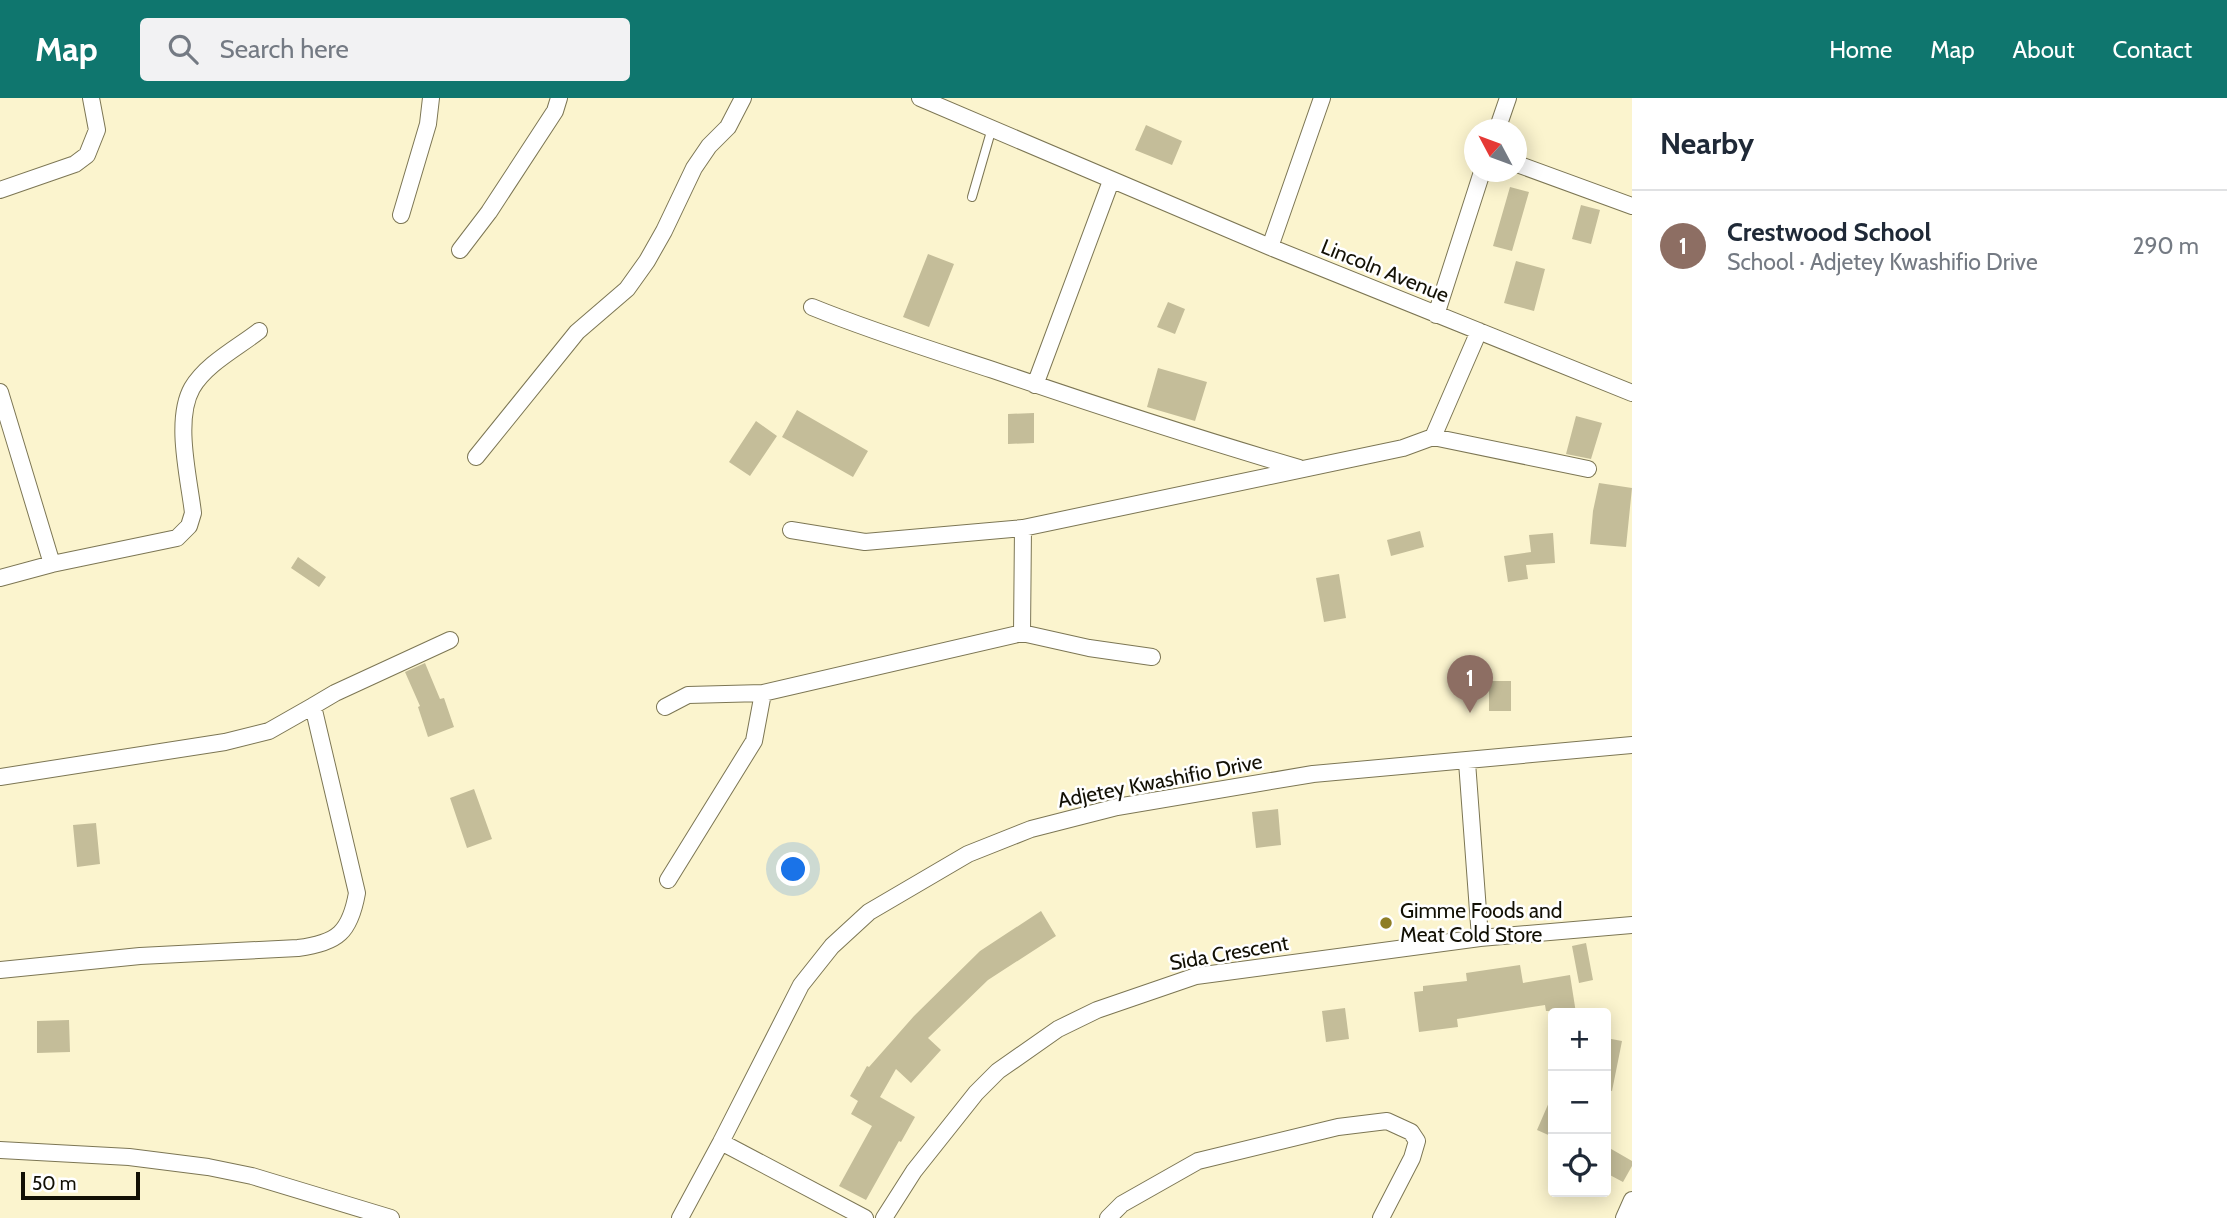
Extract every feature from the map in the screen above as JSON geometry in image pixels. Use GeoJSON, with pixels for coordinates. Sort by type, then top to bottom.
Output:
{"type":"FeatureCollection","features":[{"type":"Feature","properties":{"kind":"street"},"geometry":{"type":"LineString","coordinates":[[0,190],[75,164],[87,155],[97,130],[92,98]]}},
{"type":"Feature","properties":{"kind":"street"},"geometry":{"type":"LineString","coordinates":[[401,215],[428,124],[431,98]]}},
{"type":"Feature","properties":{"kind":"street"},"geometry":{"type":"LineString","coordinates":[[460,250],[489,212],[555,111],[559,98]]}},
{"type":"Feature","properties":{"kind":"street"},"geometry":{"type":"LineString","coordinates":[[476,457],[578,332],[626,289],[648,261],[694,168],[709,146],[728,127],[743,98]]}},
{"type":"Feature","properties":{"kind":"street","name":"Lincoln Avenue"},"geometry":{"type":"LineString","coordinates":[[920,98],[1270,247],[1632,393]]}},
{"type":"Feature","properties":{"kind":"street"},"geometry":{"type":"LineString","coordinates":[[1270,247],[1322,98]]}},
{"type":"Feature","properties":{"kind":"street"},"geometry":{"type":"LineString","coordinates":[[1501,119],[1508,98]]}},
{"type":"Feature","properties":{"kind":"street"},"geometry":{"type":"LineString","coordinates":[[1527,168],[1632,206]]}},
{"type":"Feature","properties":{"kind":"street"},"geometry":{"type":"LineString","coordinates":[[1035,385],[1111,181]]}},
{"type":"Feature","properties":{"kind":"street"},"geometry":{"type":"LineString","coordinates":[[1436,314],[1479,182]]}},
{"type":"Feature","properties":{"kind":"street"},"geometry":{"type":"LineString","coordinates":[[811,307],[1035,385],[1301,469]]}},
{"type":"Feature","properties":{"kind":"street"},"geometry":{"type":"LineString","coordinates":[[0,578],[52,564],[177,538],[189,526],[193,513],[183,429],[185,406],[193,387],[211,367],[259,331]]}},
{"type":"Feature","properties":{"kind":"street"},"geometry":{"type":"LineString","coordinates":[[1433,438],[1479,331]]}},
{"type":"Feature","properties":{"kind":"street"},"geometry":{"type":"LineString","coordinates":[[0,392],[52,564]]}},
{"type":"Feature","properties":{"kind":"street"},"geometry":{"type":"LineString","coordinates":[[790,530],[865,541],[1023,528],[1404,448],[1433,438],[1588,469]]}},
{"type":"Feature","properties":{"kind":"street"},"geometry":{"type":"LineString","coordinates":[[1022,634],[1023,528]]}},
{"type":"Feature","properties":{"kind":"street"},"geometry":{"type":"LineString","coordinates":[[666,707],[688,695],[763,693],[1022,634],[1089,648],[1152,657]]}},
{"type":"Feature","properties":{"kind":"street"},"geometry":{"type":"LineString","coordinates":[[0,777],[225,742],[268,730],[335,693],[450,640]]}},
{"type":"Feature","properties":{"kind":"street"},"geometry":{"type":"LineString","coordinates":[[668,880],[754,741],[763,693]]}},
{"type":"Feature","properties":{"kind":"street"},"geometry":{"type":"LineString","coordinates":[[0,970],[140,956],[319,946],[340,934],[352,916],[356,893],[313,706]]}},
{"type":"Feature","properties":{"kind":"street","name":"Adjetey Kwashifio Drive"},"geometry":{"type":"LineString","coordinates":[[680,1218],[801,985],[832,946],[869,912],[968,854],[1031,829],[1117,807],[1313,774],[1632,745]]}},
{"type":"Feature","properties":{"kind":"street"},"geometry":{"type":"LineString","coordinates":[[1467,762],[1480,938]]}},
{"type":"Feature","properties":{"kind":"street","name":"Sida Crescent"},"geometry":{"type":"LineString","coordinates":[[884,1218],[914,1171],[976,1093],[998,1071],[1058,1029],[1097,1010],[1196,976],[1480,938],[1632,925]]}},
{"type":"Feature","properties":{"kind":"street"},"geometry":{"type":"LineString","coordinates":[[1108,1218],[1122,1204],[1198,1161],[1338,1127],[1387,1121],[1411,1132],[1417,1142],[1412,1158],[1381,1218]]}},
{"type":"Feature","properties":{"kind":"street"},"geometry":{"type":"LineString","coordinates":[[721,1142],[865,1218]]}},
{"type":"Feature","properties":{"kind":"street"},"geometry":{"type":"LineString","coordinates":[[0,1150],[129,1157],[208,1167],[252,1176],[391,1218]]}},
{"type":"Feature","properties":{"kind":"street"},"geometry":{"type":"LineString","coordinates":[[1624,1218],[1632,1200]]}},
{"type":"Feature","properties":{"kind":"lane"},"geometry":{"type":"LineString","coordinates":[[972,197],[992,128]]}},
{"type":"Feature","properties":{"kind":"building"},"geometry":{"type":"Polygon","coordinates":[[[1146,125],[1182,141],[1172,165],[1135,150],[1146,125]]]}},
{"type":"Feature","properties":{"kind":"building"},"geometry":{"type":"Polygon","coordinates":[[[1510,187],[1529,192],[1512,251],[1493,246],[1510,187]]]}},
{"type":"Feature","properties":{"kind":"building"},"geometry":{"type":"Polygon","coordinates":[[[1581,205],[1600,210],[1591,244],[1572,239],[1581,205]]]}},
{"type":"Feature","properties":{"kind":"building"},"geometry":{"type":"Polygon","coordinates":[[[928,254],[954,264],[929,327],[903,317],[928,254]]]}},
{"type":"Feature","properties":{"kind":"building"},"geometry":{"type":"Polygon","coordinates":[[[1516,261],[1545,269],[1534,311],[1504,303],[1516,261]]]}},
{"type":"Feature","properties":{"kind":"building"},"geometry":{"type":"Polygon","coordinates":[[[1168,302],[1185,309],[1175,334],[1157,327],[1168,302]]]}},
{"type":"Feature","properties":{"kind":"building"},"geometry":{"type":"Polygon","coordinates":[[[1158,368],[1207,382],[1195,421],[1147,407],[1158,368]]]}},
{"type":"Feature","properties":{"kind":"building"},"geometry":{"type":"Polygon","coordinates":[[[797,410],[868,451],[853,477],[782,437],[797,410]]]}},
{"type":"Feature","properties":{"kind":"building"},"geometry":{"type":"Polygon","coordinates":[[[1034,413],[1034,443],[1008,444],[1008,414],[1034,413]]]}},
{"type":"Feature","properties":{"kind":"building"},"geometry":{"type":"Polygon","coordinates":[[[1576,416],[1602,423],[1591,459],[1566,454],[1576,416]]]}},
{"type":"Feature","properties":{"kind":"building"},"geometry":{"type":"Polygon","coordinates":[[[756,421],[777,436],[750,476],[729,462],[756,421]]]}},
{"type":"Feature","properties":{"kind":"building"},"geometry":{"type":"Polygon","coordinates":[[[1599,483],[1632,488],[1626,547],[1590,544],[1599,483]]]}},
{"type":"Feature","properties":{"kind":"building"},"geometry":{"type":"Polygon","coordinates":[[[1420,531],[1424,547],[1391,556],[1387,540],[1420,531]]]}},
{"type":"Feature","properties":{"kind":"building"},"geometry":{"type":"Polygon","coordinates":[[[1553,533],[1555,563],[1526,565],[1528,579],[1508,582],[1504,556],[1531,552],[1529,535],[1553,533]]]}},
{"type":"Feature","properties":{"kind":"building"},"geometry":{"type":"Polygon","coordinates":[[[298,557],[326,577],[319,587],[291,568],[298,557]]]}},
{"type":"Feature","properties":{"kind":"building"},"geometry":{"type":"Polygon","coordinates":[[[1339,574],[1346,618],[1324,622],[1316,578],[1339,574]]]}},
{"type":"Feature","properties":{"kind":"building"},"geometry":{"type":"Polygon","coordinates":[[[425,663],[440,699],[444,698],[454,727],[428,737],[418,707],[420,706],[405,672],[425,663]]]}},
{"type":"Feature","properties":{"kind":"building"},"geometry":{"type":"Polygon","coordinates":[[[1489,681],[1511,681],[1511,711],[1489,711],[1489,681]]]}},
{"type":"Feature","properties":{"kind":"building"},"geometry":{"type":"Polygon","coordinates":[[[474,789],[492,839],[467,848],[450,798],[474,789]]]}},
{"type":"Feature","properties":{"kind":"building"},"geometry":{"type":"Polygon","coordinates":[[[1278,809],[1281,845],[1256,848],[1252,812],[1278,809]]]}},
{"type":"Feature","properties":{"kind":"building"},"geometry":{"type":"Polygon","coordinates":[[[96,823],[100,864],[77,867],[73,825],[96,823]]]}},
{"type":"Feature","properties":{"kind":"building"},"geometry":{"type":"Polygon","coordinates":[[[1041,911],[1056,936],[988,980],[928,1038],[941,1050],[911,1083],[896,1069],[880,1097],[915,1117],[866,1200],[839,1186],[872,1126],[851,1114],[858,1101],[850,1096],[867,1066],[869,1067],[914,1016],[980,951],[1041,911]]]}},
{"type":"Feature","properties":{"kind":"building"},"geometry":{"type":"Polygon","coordinates":[[[1586,943],[1593,980],[1579,983],[1572,946],[1586,943]]]}},
{"type":"Feature","properties":{"kind":"building"},"geometry":{"type":"Polygon","coordinates":[[[1520,965],[1523,983],[1570,975],[1575,1008],[1548,1008],[1546,1011],[1545,1005],[1457,1019],[1458,1027],[1419,1032],[1414,992],[1423,991],[1423,986],[1467,981],[1466,973],[1520,965]]]}},
{"type":"Feature","properties":{"kind":"building"},"geometry":{"type":"Polygon","coordinates":[[[1345,1008],[1349,1039],[1326,1042],[1322,1011],[1345,1008]]]}},
{"type":"Feature","properties":{"kind":"building"},"geometry":{"type":"Polygon","coordinates":[[[69,1020],[70,1052],[37,1053],[37,1021],[69,1020]]]}},
{"type":"Feature","properties":{"kind":"building"},"geometry":{"type":"Polygon","coordinates":[[[1611,1039],[1622,1041],[1611,1091],[1611,1039]]]}},
{"type":"Feature","properties":{"kind":"building"},"geometry":{"type":"Polygon","coordinates":[[[1548,1105],[1548,1135],[1537,1130],[1548,1105]]]}},
{"type":"Feature","properties":{"kind":"building"},"geometry":{"type":"Polygon","coordinates":[[[1611,1149],[1632,1161],[1623,1182],[1611,1176],[1611,1149]]]}},
{"type":"Feature","properties":{"kind":"place","name":"Crestwood School"},"geometry":{"type":"Point","coordinates":[1470,713]}},
{"type":"Feature","properties":{"kind":"place","name":"Gimme Foods and Meat Cold Store"},"geometry":{"type":"Point","coordinates":[1386,923]}}]}
